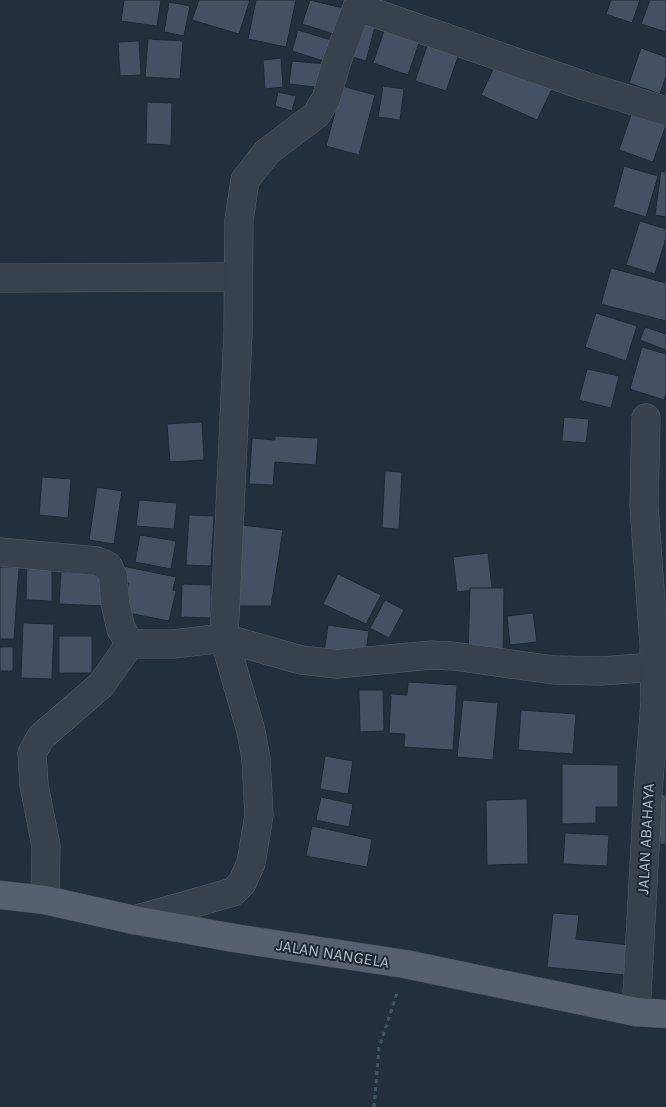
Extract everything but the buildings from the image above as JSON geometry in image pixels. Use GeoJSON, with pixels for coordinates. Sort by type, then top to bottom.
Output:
{"type":"FeatureCollection","features":[{"type":"Feature","properties":{"kind":"main road","name":"JALAN NANGELA"},"geometry":{"type":"LineString","coordinates":[[0,895],[45,900],[134,920],[234,938],[405,964],[636,1012],[666,1014]]}},
{"type":"Feature","properties":{"kind":"street"},"geometry":{"type":"LineString","coordinates":[[134,920],[233,892],[242,883],[251,863],[258,815],[256,759],[251,731],[224,638],[238,333],[239,220],[245,180],[267,152],[316,115],[326,99],[337,61],[359,3],[585,86],[666,111]]}},
{"type":"Feature","properties":{"kind":"street"},"geometry":{"type":"LineString","coordinates":[[0,278],[237,277]]}},
{"type":"Feature","properties":{"kind":"street","name":"JALAN ABAHAYA"},"geometry":{"type":"LineString","coordinates":[[636,1012],[657,790],[654,667],[644,506],[646,418]]}},
{"type":"Feature","properties":{"kind":"street"},"geometry":{"type":"LineString","coordinates":[[0,552],[97,561],[108,566],[113,576],[115,602],[121,630],[130,644]]}},
{"type":"Feature","properties":{"kind":"street"},"geometry":{"type":"LineString","coordinates":[[130,644],[173,644],[224,638],[301,660],[337,664],[431,655],[453,656],[554,670],[600,671],[654,667]]}},
{"type":"Feature","properties":{"kind":"street"},"geometry":{"type":"LineString","coordinates":[[45,900],[46,846],[34,785],[32,753],[41,737],[101,685],[130,644]]}},
{"type":"Feature","properties":{"kind":"path"},"geometry":{"type":"LineString","coordinates":[[374,1107],[379,1048],[405,964]]}}]}
